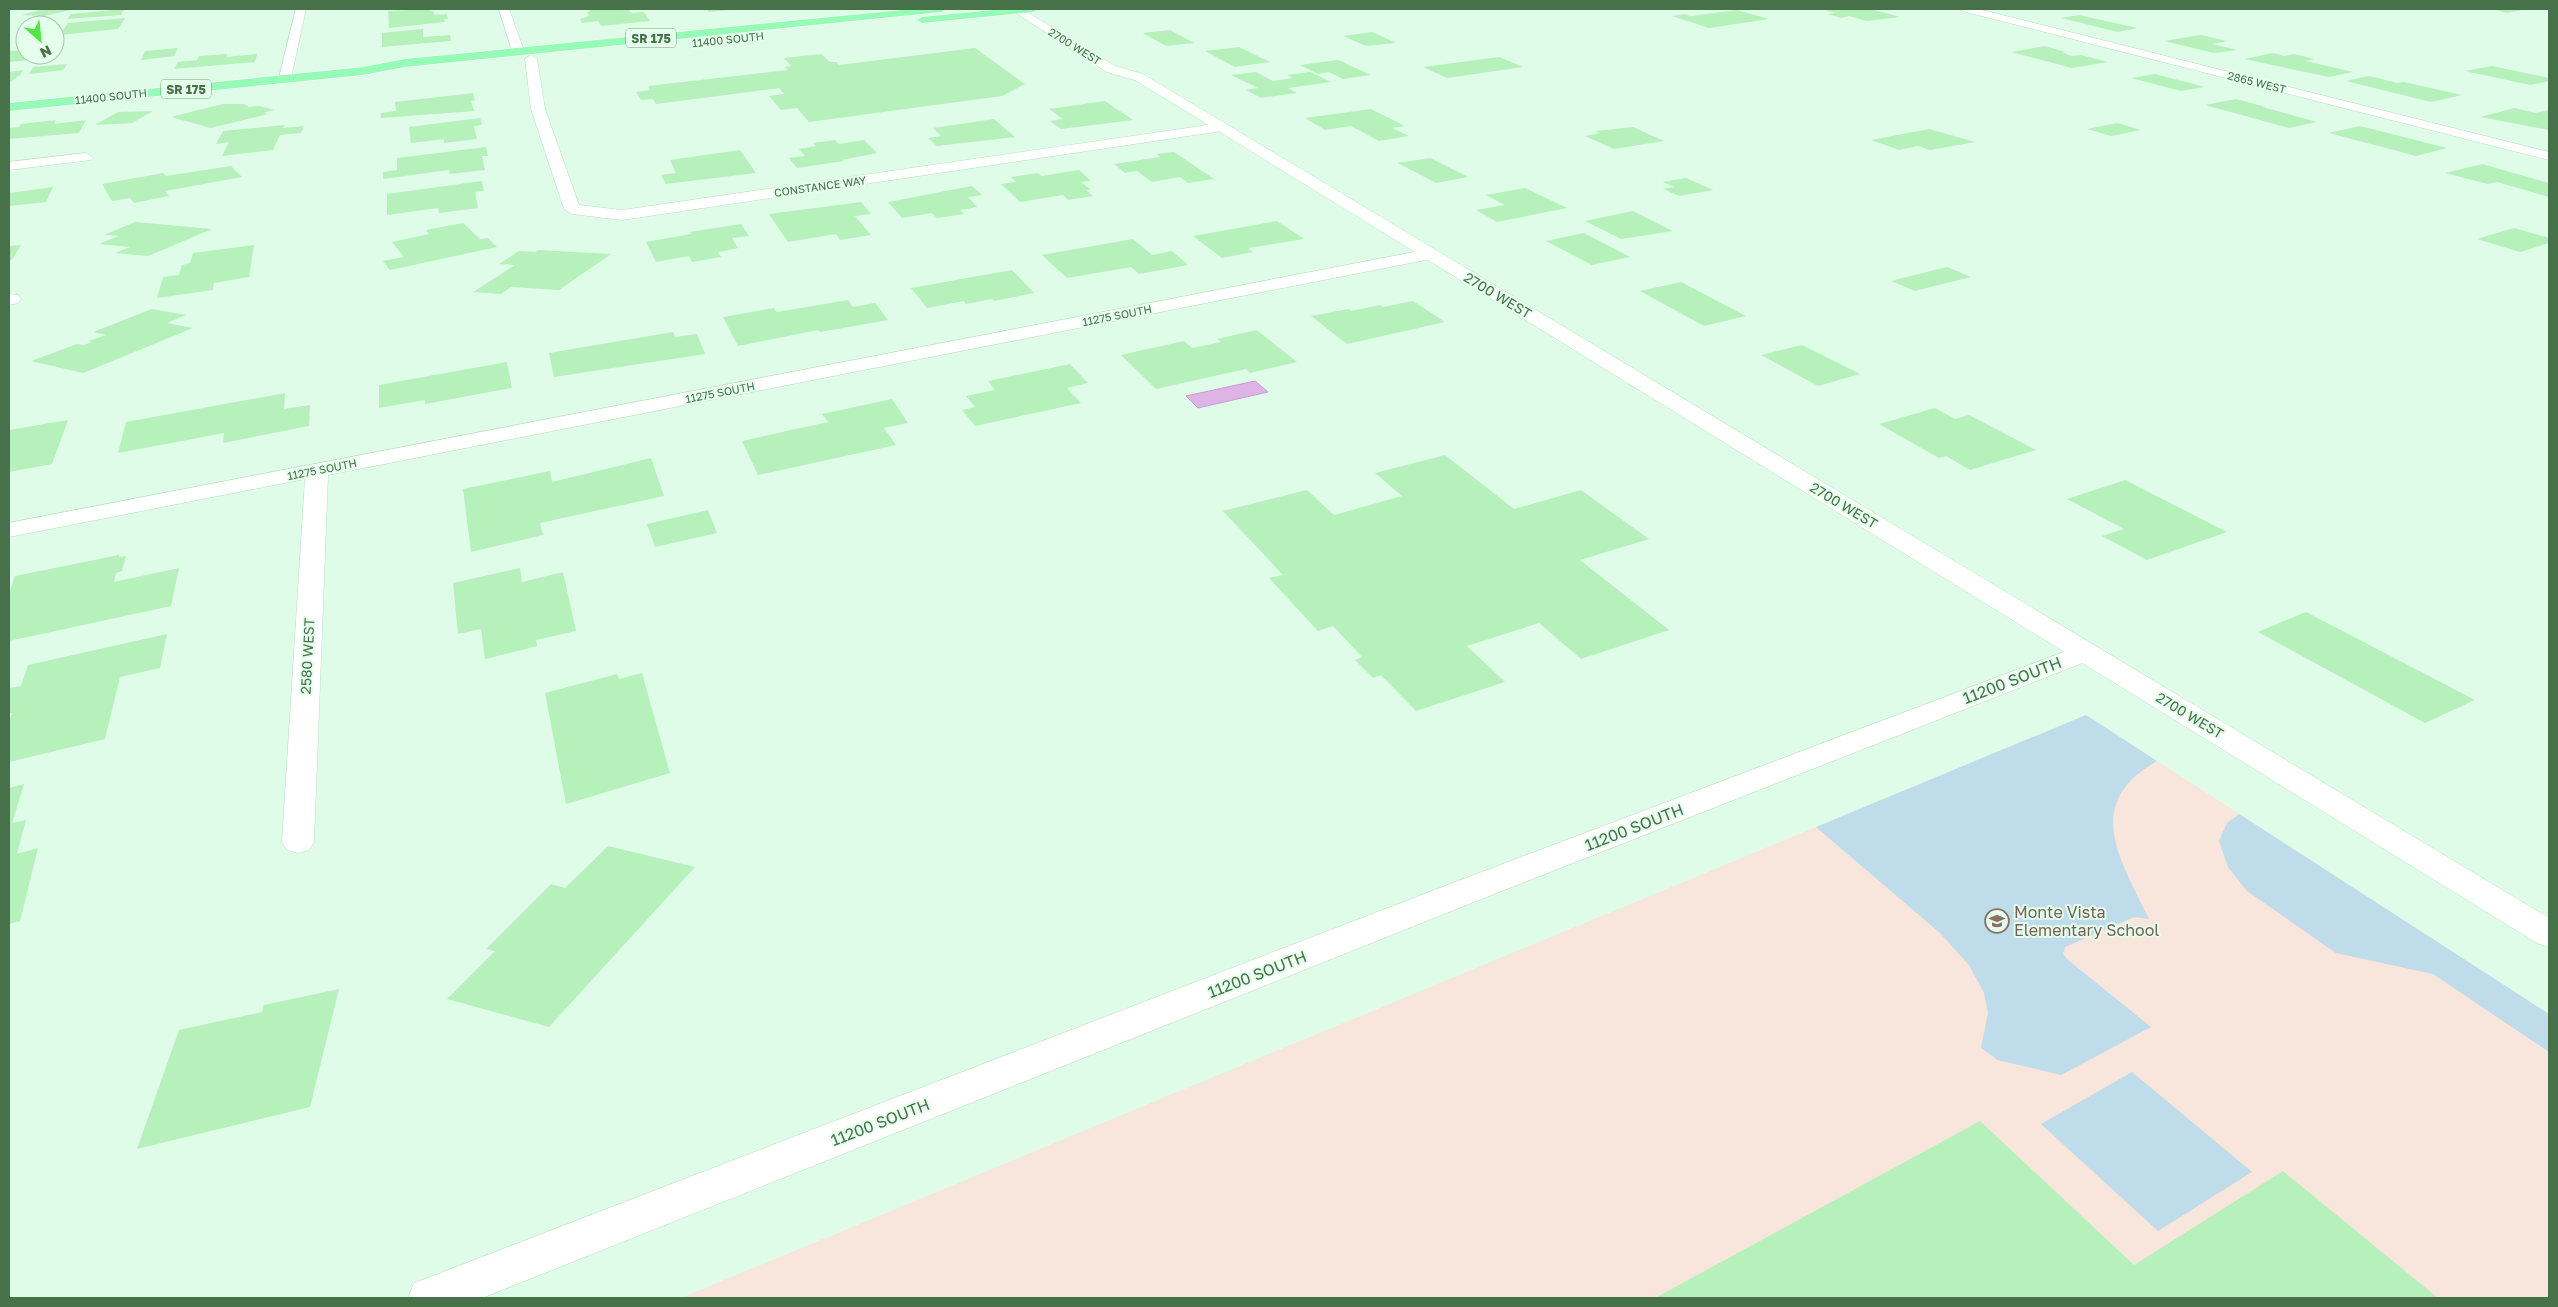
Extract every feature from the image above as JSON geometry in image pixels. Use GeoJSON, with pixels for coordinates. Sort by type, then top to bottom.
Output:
{"type":"FeatureCollection","features":[{"type":"Feature","properties":{"kind":"main road","name":"11400 SOUTH"},"geometry":{"type":"LineString","coordinates":[[9,107],[363,71],[405,63],[518,51],[941,9]]}},
{"type":"Feature","properties":{"kind":"main road","name":"11400 SOUTH"},"geometry":{"type":"LineString","coordinates":[[363,71],[400,72],[1033,9]]}},
{"type":"Feature","properties":{"kind":"street"},"geometry":{"type":"LineString","coordinates":[[285,78],[301,9]]}},
{"type":"Feature","properties":{"kind":"street"},"geometry":{"type":"LineString","coordinates":[[504,9],[518,51]]}},
{"type":"Feature","properties":{"kind":"street","name":"2865 WEST"},"geometry":{"type":"LineString","coordinates":[[1966,9],[2549,156]]}},
{"type":"Feature","properties":{"kind":"street","name":"2700 WEST"},"geometry":{"type":"LineString","coordinates":[[1016,10],[1111,69],[1134,70],[1222,127],[2549,934]]}},
{"type":"Feature","properties":{"kind":"street","name":"CONSTANCE WAY"},"geometry":{"type":"LineString","coordinates":[[531,59],[538,109],[572,209],[622,215],[1222,127]]}},
{"type":"Feature","properties":{"kind":"street"},"geometry":{"type":"LineString","coordinates":[[9,166],[86,158]]}},
{"type":"Feature","properties":{"kind":"street","name":"11275 SOUTH"},"geometry":{"type":"LineString","coordinates":[[9,530],[1430,254]]}},
{"type":"Feature","properties":{"kind":"street","name":"2580 WEST"},"geometry":{"type":"LineString","coordinates":[[298,842],[317,470]]}},
{"type":"Feature","properties":{"kind":"street","name":"11200 SOUTH"},"geometry":{"type":"LineString","coordinates":[[430,1298],[1453,897],[2085,652]]}},
{"type":"Feature","properties":{"kind":"shaded area"},"geometry":{"type":"Polygon","coordinates":[[[1255,381],[1268,392],[1198,408],[1186,396],[1255,381]]]}},
{"type":"Feature","properties":{"kind":"shaded area","name":"Monte Vista Elementary School"},"geometry":{"type":"Polygon","coordinates":[[[2086,715],[2549,1014],[2549,1298],[681,1298],[2086,715]]]}},
{"type":"Feature","properties":{"kind":"shaded area"},"geometry":{"type":"Polygon","coordinates":[[[2086,715],[2157,761],[2134,778],[2120,796],[2114,814],[2114,834],[2119,854],[2149,919],[2134,917],[2065,947],[2063,954],[2151,1027],[2061,1075],[1998,1060],[1981,1048],[1988,1013],[1984,993],[1969,965],[1940,933],[1816,827],[2086,715]]]}},
{"type":"Feature","properties":{"kind":"shaded area"},"geometry":{"type":"Polygon","coordinates":[[[2239,814],[2549,1014],[2549,1052],[2433,974],[2336,953],[2247,891],[2228,867],[2219,841],[2227,823],[2239,814]]]}},
{"type":"Feature","properties":{"kind":"shaded area"},"geometry":{"type":"Polygon","coordinates":[[[2132,1072],[2252,1172],[2158,1231],[2041,1124],[2132,1072]]]}},
{"type":"Feature","properties":{"kind":"building"},"geometry":{"type":"Polygon","coordinates":[[[43,9],[76,9],[49,15],[22,15],[43,9]]]}},
{"type":"Feature","properties":{"kind":"building"},"geometry":{"type":"Polygon","coordinates":[[[124,9],[121,15],[67,19],[71,14],[124,9]]]}},
{"type":"Feature","properties":{"kind":"building"},"geometry":{"type":"Polygon","coordinates":[[[428,9],[434,12],[434,15],[447,14],[448,19],[444,19],[445,22],[389,28],[388,11],[428,9]]]}},
{"type":"Feature","properties":{"kind":"building"},"geometry":{"type":"Polygon","coordinates":[[[589,9],[628,9],[631,13],[644,12],[650,21],[601,26],[598,21],[582,23],[580,19],[589,16],[587,12],[590,12],[589,9]]]}},
{"type":"Feature","properties":{"kind":"building"},"geometry":{"type":"Polygon","coordinates":[[[707,9],[731,9],[731,10],[709,12],[707,9]]]}},
{"type":"Feature","properties":{"kind":"building"},"geometry":{"type":"Polygon","coordinates":[[[1822,9],[1874,10],[1900,17],[1867,21],[1849,16],[1841,18],[1828,14],[1835,13],[1822,9]]]}},
{"type":"Feature","properties":{"kind":"building"},"geometry":{"type":"Polygon","coordinates":[[[2492,9],[2522,9],[2522,10],[2507,13],[2492,9]]]}},
{"type":"Feature","properties":{"kind":"building"},"geometry":{"type":"Polygon","coordinates":[[[1737,10],[1769,19],[1709,28],[1672,16],[1685,14],[1691,16],[1737,10]]]}},
{"type":"Feature","properties":{"kind":"building"},"geometry":{"type":"Polygon","coordinates":[[[2079,15],[2137,28],[2118,32],[2061,18],[2079,15]]]}},
{"type":"Feature","properties":{"kind":"building"},"geometry":{"type":"Polygon","coordinates":[[[125,18],[118,29],[65,34],[65,27],[68,23],[125,18]]]}},
{"type":"Feature","properties":{"kind":"building"},"geometry":{"type":"Polygon","coordinates":[[[423,29],[423,37],[450,35],[451,41],[382,47],[382,33],[423,29]]]}},
{"type":"Feature","properties":{"kind":"building"},"geometry":{"type":"Polygon","coordinates":[[[1170,30],[1194,43],[1166,46],[1143,33],[1170,30]]]}},
{"type":"Feature","properties":{"kind":"building"},"geometry":{"type":"Polygon","coordinates":[[[1372,32],[1396,43],[1366,46],[1343,36],[1372,32]]]}},
{"type":"Feature","properties":{"kind":"building"},"geometry":{"type":"Polygon","coordinates":[[[2201,35],[2227,41],[2212,44],[2237,50],[2214,53],[2164,41],[2201,35]]]}},
{"type":"Feature","properties":{"kind":"building"},"geometry":{"type":"Polygon","coordinates":[[[2045,46],[2065,52],[2062,52],[2071,56],[2081,55],[2108,62],[2072,68],[2011,52],[2045,46]]]}},
{"type":"Feature","properties":{"kind":"building"},"geometry":{"type":"Polygon","coordinates":[[[1239,47],[1270,62],[1235,67],[1205,51],[1239,47]]]}},
{"type":"Feature","properties":{"kind":"building"},"geometry":{"type":"Polygon","coordinates":[[[178,48],[174,56],[141,60],[145,51],[178,48]]]}},
{"type":"Feature","properties":{"kind":"building"},"geometry":{"type":"Polygon","coordinates":[[[975,48],[1025,84],[1002,96],[809,122],[797,108],[781,110],[769,96],[784,94],[779,88],[656,104],[653,99],[641,100],[636,92],[650,90],[648,86],[788,70],[785,67],[791,66],[784,58],[821,54],[830,62],[836,62],[839,65],[975,48]]]}},
{"type":"Feature","properties":{"kind":"building"},"geometry":{"type":"Polygon","coordinates":[[[9,51],[15,51],[15,61],[9,62],[9,51]]]}},
{"type":"Feature","properties":{"kind":"building"},"geometry":{"type":"Polygon","coordinates":[[[2273,53],[2284,56],[2294,54],[2315,59],[2306,61],[2353,72],[2329,77],[2244,59],[2273,53]]]}},
{"type":"Feature","properties":{"kind":"building"},"geometry":{"type":"Polygon","coordinates":[[[227,54],[226,57],[257,54],[255,62],[174,69],[178,62],[197,60],[199,56],[227,54]]]}},
{"type":"Feature","properties":{"kind":"building"},"geometry":{"type":"Polygon","coordinates":[[[1499,57],[1523,67],[1447,78],[1423,67],[1499,57]]]}},
{"type":"Feature","properties":{"kind":"building"},"geometry":{"type":"Polygon","coordinates":[[[1338,60],[1371,75],[1343,79],[1329,72],[1318,74],[1300,65],[1338,60]]]}},
{"type":"Feature","properties":{"kind":"building"},"geometry":{"type":"Polygon","coordinates":[[[67,64],[63,70],[29,74],[33,67],[67,64]]]}},
{"type":"Feature","properties":{"kind":"building"},"geometry":{"type":"Polygon","coordinates":[[[2492,66],[2549,78],[2549,81],[2530,85],[2465,71],[2492,66]]]}},
{"type":"Feature","properties":{"kind":"building"},"geometry":{"type":"Polygon","coordinates":[[[23,70],[20,75],[9,83],[9,72],[23,70]]]}},
{"type":"Feature","properties":{"kind":"building"},"geometry":{"type":"Polygon","coordinates":[[[1256,72],[1273,81],[1293,78],[1287,75],[1310,72],[1331,82],[1288,88],[1297,93],[1261,98],[1246,90],[1258,88],[1231,75],[1256,72]]]}},
{"type":"Feature","properties":{"kind":"building"},"geometry":{"type":"Polygon","coordinates":[[[2155,74],[2205,87],[2181,91],[2131,78],[2155,74]]]}},
{"type":"Feature","properties":{"kind":"building"},"geometry":{"type":"Polygon","coordinates":[[[2369,76],[2462,95],[2431,102],[2346,81],[2369,76]]]}},
{"type":"Feature","properties":{"kind":"building"},"geometry":{"type":"Polygon","coordinates":[[[473,93],[475,100],[471,101],[474,111],[381,118],[381,113],[396,111],[395,102],[473,93]]]}},
{"type":"Feature","properties":{"kind":"building"},"geometry":{"type":"Polygon","coordinates":[[[2236,99],[2317,122],[2289,128],[2205,105],[2236,99]]]}},
{"type":"Feature","properties":{"kind":"building"},"geometry":{"type":"Polygon","coordinates":[[[1105,101],[1133,120],[1061,129],[1050,121],[1063,119],[1049,109],[1105,101]]]}},
{"type":"Feature","properties":{"kind":"building"},"geometry":{"type":"Polygon","coordinates":[[[223,104],[244,104],[249,107],[259,106],[274,110],[263,113],[268,114],[211,128],[171,117],[223,104]]]}},
{"type":"Feature","properties":{"kind":"building"},"geometry":{"type":"Polygon","coordinates":[[[2515,108],[2535,113],[2549,110],[2549,130],[2480,117],[2515,108]]]}},
{"type":"Feature","properties":{"kind":"building"},"geometry":{"type":"Polygon","coordinates":[[[1371,109],[1405,126],[1392,128],[1409,136],[1379,141],[1351,126],[1325,130],[1305,118],[1371,109]]]}},
{"type":"Feature","properties":{"kind":"building"},"geometry":{"type":"Polygon","coordinates":[[[153,111],[132,123],[95,125],[118,112],[153,111]]]}},
{"type":"Feature","properties":{"kind":"building"},"geometry":{"type":"Polygon","coordinates":[[[480,118],[482,125],[474,126],[477,139],[444,143],[444,139],[411,143],[409,127],[480,118]]]}},
{"type":"Feature","properties":{"kind":"building"},"geometry":{"type":"Polygon","coordinates":[[[994,119],[1015,137],[937,146],[928,138],[941,136],[933,128],[994,119]]]}},
{"type":"Feature","properties":{"kind":"building"},"geometry":{"type":"Polygon","coordinates":[[[56,120],[54,124],[86,120],[79,133],[9,139],[9,128],[19,127],[21,124],[56,120]]]}},
{"type":"Feature","properties":{"kind":"building"},"geometry":{"type":"Polygon","coordinates":[[[2117,123],[2141,130],[2111,136],[2087,129],[2117,123]]]}},
{"type":"Feature","properties":{"kind":"building"},"geometry":{"type":"Polygon","coordinates":[[[285,125],[283,128],[304,126],[301,133],[280,135],[273,150],[222,156],[229,142],[216,144],[223,131],[285,125]]]}},
{"type":"Feature","properties":{"kind":"building"},"geometry":{"type":"Polygon","coordinates":[[[2360,126],[2447,148],[2416,156],[2329,133],[2360,126]]]}},
{"type":"Feature","properties":{"kind":"building"},"geometry":{"type":"Polygon","coordinates":[[[1633,127],[1664,141],[1614,149],[1585,136],[1600,133],[1595,131],[1633,127]]]}},
{"type":"Feature","properties":{"kind":"building"},"geometry":{"type":"Polygon","coordinates":[[[1929,129],[1975,142],[1930,150],[1918,146],[1899,150],[1871,140],[1929,129]]]}},
{"type":"Feature","properties":{"kind":"building"},"geometry":{"type":"Polygon","coordinates":[[[835,140],[839,144],[864,140],[877,153],[842,160],[844,161],[797,168],[789,158],[805,156],[799,149],[816,146],[813,143],[835,140]]]}},
{"type":"Feature","properties":{"kind":"building"},"geometry":{"type":"Polygon","coordinates":[[[486,147],[488,156],[482,156],[485,170],[450,174],[449,170],[383,179],[383,172],[397,170],[397,158],[486,147]]]}},
{"type":"Feature","properties":{"kind":"building"},"geometry":{"type":"Polygon","coordinates":[[[740,150],[756,173],[666,184],[661,175],[676,173],[670,160],[740,150]]]}},
{"type":"Feature","properties":{"kind":"building"},"geometry":{"type":"Polygon","coordinates":[[[1174,152],[1214,179],[1188,183],[1180,177],[1152,182],[1137,171],[1125,173],[1114,164],[1160,157],[1156,154],[1174,152]]]}},
{"type":"Feature","properties":{"kind":"building"},"geometry":{"type":"Polygon","coordinates":[[[1430,158],[1468,177],[1436,183],[1398,163],[1430,158]]]}},
{"type":"Feature","properties":{"kind":"building"},"geometry":{"type":"Polygon","coordinates":[[[2482,164],[2549,183],[2549,197],[2497,182],[2488,184],[2445,173],[2482,164]]]}},
{"type":"Feature","properties":{"kind":"building"},"geometry":{"type":"Polygon","coordinates":[[[231,166],[242,177],[165,191],[169,196],[134,203],[130,198],[112,201],[102,184],[163,173],[166,176],[231,166]]]}},
{"type":"Feature","properties":{"kind":"building"},"geometry":{"type":"Polygon","coordinates":[[[1079,170],[1091,181],[1081,182],[1091,190],[1086,190],[1093,196],[1068,200],[1063,195],[1020,202],[1001,184],[1016,182],[1011,177],[1038,173],[1042,176],[1079,170]]]}},
{"type":"Feature","properties":{"kind":"building"},"geometry":{"type":"Polygon","coordinates":[[[1686,178],[1713,190],[1679,196],[1663,189],[1674,187],[1663,182],[1686,178]]]}},
{"type":"Feature","properties":{"kind":"building"},"geometry":{"type":"Polygon","coordinates":[[[482,181],[484,191],[475,192],[478,208],[439,213],[438,208],[387,215],[387,194],[482,181]]]}},
{"type":"Feature","properties":{"kind":"building"},"geometry":{"type":"Polygon","coordinates":[[[972,186],[982,195],[968,197],[977,207],[960,210],[964,214],[937,218],[932,213],[902,218],[888,202],[972,186]]]}},
{"type":"Feature","properties":{"kind":"building"},"geometry":{"type":"Polygon","coordinates":[[[53,187],[46,202],[9,206],[9,193],[53,187]]]}},
{"type":"Feature","properties":{"kind":"building"},"geometry":{"type":"Polygon","coordinates":[[[1525,188],[1567,208],[1497,222],[1476,210],[1505,205],[1486,195],[1525,188]]]}},
{"type":"Feature","properties":{"kind":"building"},"geometry":{"type":"Polygon","coordinates":[[[861,202],[871,214],[855,216],[871,235],[840,240],[836,234],[788,242],[769,214],[861,202]]]}},
{"type":"Feature","properties":{"kind":"building"},"geometry":{"type":"Polygon","coordinates":[[[1633,211],[1673,231],[1621,239],[1585,221],[1633,211]]]}},
{"type":"Feature","properties":{"kind":"building"},"geometry":{"type":"Polygon","coordinates":[[[1277,221],[1304,239],[1248,248],[1253,252],[1222,258],[1193,236],[1277,221]]]}},
{"type":"Feature","properties":{"kind":"building"},"geometry":{"type":"Polygon","coordinates":[[[135,222],[212,229],[148,256],[115,253],[130,247],[99,244],[119,236],[104,235],[135,222]]]}},
{"type":"Feature","properties":{"kind":"building"},"geometry":{"type":"Polygon","coordinates":[[[463,223],[480,239],[488,238],[497,247],[390,270],[383,261],[404,257],[392,242],[429,234],[426,230],[463,223]]]}},
{"type":"Feature","properties":{"kind":"building"},"geometry":{"type":"Polygon","coordinates":[[[741,224],[749,236],[732,238],[738,248],[718,252],[721,257],[692,262],[689,256],[656,262],[646,242],[691,234],[690,232],[741,224]]]}},
{"type":"Feature","properties":{"kind":"building"},"geometry":{"type":"Polygon","coordinates":[[[2514,228],[2549,238],[2549,243],[2520,252],[2477,239],[2514,228]]]}},
{"type":"Feature","properties":{"kind":"building"},"geometry":{"type":"Polygon","coordinates":[[[1584,233],[1630,257],[1592,265],[1546,241],[1584,233]]]}},
{"type":"Feature","properties":{"kind":"building"},"geometry":{"type":"Polygon","coordinates":[[[1133,239],[1152,255],[1172,251],[1188,265],[1139,274],[1131,267],[1067,278],[1042,255],[1133,239]]]}},
{"type":"Feature","properties":{"kind":"building"},"geometry":{"type":"Polygon","coordinates":[[[21,245],[12,260],[9,261],[9,246],[21,245]]]}},
{"type":"Feature","properties":{"kind":"building"},"geometry":{"type":"Polygon","coordinates":[[[254,245],[249,277],[214,283],[213,290],[157,298],[163,277],[179,275],[182,265],[190,263],[193,253],[254,245]]]}},
{"type":"Feature","properties":{"kind":"building"},"geometry":{"type":"Polygon","coordinates":[[[538,250],[611,254],[559,290],[511,287],[501,294],[473,292],[515,265],[499,264],[519,251],[535,252],[538,250]]]}},
{"type":"Feature","properties":{"kind":"building"},"geometry":{"type":"Polygon","coordinates":[[[1947,267],[1971,277],[1915,291],[1891,281],[1947,267]]]}},
{"type":"Feature","properties":{"kind":"building"},"geometry":{"type":"Polygon","coordinates":[[[1012,270],[1034,293],[994,301],[992,299],[966,304],[964,301],[927,308],[911,288],[1012,270]]]}},
{"type":"Feature","properties":{"kind":"building"},"geometry":{"type":"Polygon","coordinates":[[[1681,282],[1746,316],[1704,326],[1640,291],[1681,282]]]}},
{"type":"Feature","properties":{"kind":"building"},"geometry":{"type":"Polygon","coordinates":[[[848,300],[853,307],[875,303],[888,320],[820,332],[818,330],[738,346],[723,317],[774,308],[777,312],[848,300]]]}},
{"type":"Feature","properties":{"kind":"building"},"geometry":{"type":"Polygon","coordinates":[[[1413,301],[1445,322],[1347,344],[1311,316],[1380,305],[1383,307],[1413,301]]]}},
{"type":"Feature","properties":{"kind":"building"},"geometry":{"type":"Polygon","coordinates":[[[152,309],[186,315],[167,323],[193,328],[83,373],[31,361],[77,344],[84,345],[92,342],[89,341],[106,335],[93,332],[152,309]]]}},
{"type":"Feature","properties":{"kind":"building"},"geometry":{"type":"Polygon","coordinates":[[[1257,330],[1297,362],[1250,373],[1246,369],[1156,389],[1121,355],[1184,341],[1192,348],[1221,342],[1217,339],[1257,330]]]}},
{"type":"Feature","properties":{"kind":"building"},"geometry":{"type":"Polygon","coordinates":[[[673,332],[675,337],[697,334],[705,354],[554,377],[549,353],[673,332]]]}},
{"type":"Feature","properties":{"kind":"building"},"geometry":{"type":"Polygon","coordinates":[[[1802,345],[1860,374],[1818,386],[1761,355],[1802,345]]]}},
{"type":"Feature","properties":{"kind":"building"},"geometry":{"type":"Polygon","coordinates":[[[507,362],[512,388],[425,404],[425,400],[379,408],[379,385],[507,362]]]}},
{"type":"Feature","properties":{"kind":"building"},"geometry":{"type":"Polygon","coordinates":[[[1070,364],[1088,383],[1067,388],[1081,403],[975,426],[962,410],[975,407],[966,396],[995,390],[988,381],[1070,364]]]}},
{"type":"Feature","properties":{"kind":"building"},"geometry":{"type":"Polygon","coordinates":[[[285,393],[284,409],[310,405],[309,426],[223,443],[224,433],[118,453],[126,422],[285,393]]]}},
{"type":"Feature","properties":{"kind":"building"},"geometry":{"type":"Polygon","coordinates":[[[892,399],[908,423],[884,428],[896,445],[758,475],[742,441],[828,422],[822,414],[892,399]]]}},
{"type":"Feature","properties":{"kind":"building"},"geometry":{"type":"Polygon","coordinates":[[[1935,408],[1955,419],[1969,415],[2036,450],[1970,470],[1946,456],[1939,458],[1879,424],[1935,408]]]}},
{"type":"Feature","properties":{"kind":"building"},"geometry":{"type":"Polygon","coordinates":[[[68,420],[52,464],[9,472],[9,430],[68,420]]]}},
{"type":"Feature","properties":{"kind":"building"},"geometry":{"type":"Polygon","coordinates":[[[1445,455],[1514,509],[1581,490],[1649,539],[1580,560],[1669,630],[1581,659],[1539,623],[1467,646],[1505,682],[1416,711],[1381,675],[1373,678],[1355,660],[1362,657],[1333,626],[1318,631],[1269,578],[1283,575],[1223,511],[1307,490],[1334,515],[1402,496],[1375,473],[1445,455]]]}},
{"type":"Feature","properties":{"kind":"building"},"geometry":{"type":"Polygon","coordinates":[[[651,458],[664,496],[540,523],[543,535],[471,552],[463,489],[550,471],[552,482],[651,458]]]}},
{"type":"Feature","properties":{"kind":"building"},"geometry":{"type":"Polygon","coordinates":[[[2125,480],[2227,532],[2147,560],[2102,536],[2124,529],[2067,499],[2125,480]]]}},
{"type":"Feature","properties":{"kind":"building"},"geometry":{"type":"Polygon","coordinates":[[[708,510],[717,533],[655,547],[647,524],[708,510]]]}},
{"type":"Feature","properties":{"kind":"building"},"geometry":{"type":"Polygon","coordinates":[[[119,555],[119,557],[126,556],[122,571],[116,573],[114,582],[179,568],[171,606],[9,641],[9,593],[15,576],[119,555]]]}},
{"type":"Feature","properties":{"kind":"building"},"geometry":{"type":"Polygon","coordinates":[[[520,568],[522,582],[563,572],[576,631],[536,640],[537,646],[485,659],[481,629],[458,634],[453,583],[520,568]]]}},
{"type":"Feature","properties":{"kind":"building"},"geometry":{"type":"Polygon","coordinates":[[[2306,612],[2475,700],[2425,723],[2258,632],[2306,612]]]}},
{"type":"Feature","properties":{"kind":"building"},"geometry":{"type":"Polygon","coordinates":[[[167,634],[160,668],[120,677],[105,739],[9,762],[9,723],[12,713],[9,713],[9,688],[21,686],[28,665],[167,634]]]}},
{"type":"Feature","properties":{"kind":"building"},"geometry":{"type":"Polygon","coordinates":[[[642,673],[670,773],[566,804],[545,693],[617,674],[619,679],[642,673]]]}},
{"type":"Feature","properties":{"kind":"building"},"geometry":{"type":"Polygon","coordinates":[[[24,784],[12,823],[26,820],[17,854],[38,848],[20,921],[9,924],[9,788],[24,784]]]}},
{"type":"Feature","properties":{"kind":"building"},"geometry":{"type":"Polygon","coordinates":[[[608,846],[695,867],[549,1027],[447,999],[495,951],[486,949],[551,884],[565,888],[608,846]]]}},
{"type":"Feature","properties":{"kind":"building"},"geometry":{"type":"Polygon","coordinates":[[[339,989],[310,1107],[137,1149],[179,1030],[262,1012],[264,1005],[339,989]]]}},
{"type":"Feature","properties":{"kind":"building"},"geometry":{"type":"Polygon","coordinates":[[[1980,1121],[2134,1265],[2283,1171],[2438,1298],[1655,1298],[1980,1121]]]}},
{"type":"Feature","properties":{"kind":"place","name":"Monte Vista Elementary School"},"geometry":{"type":"Point","coordinates":[1997,921]}}]}
